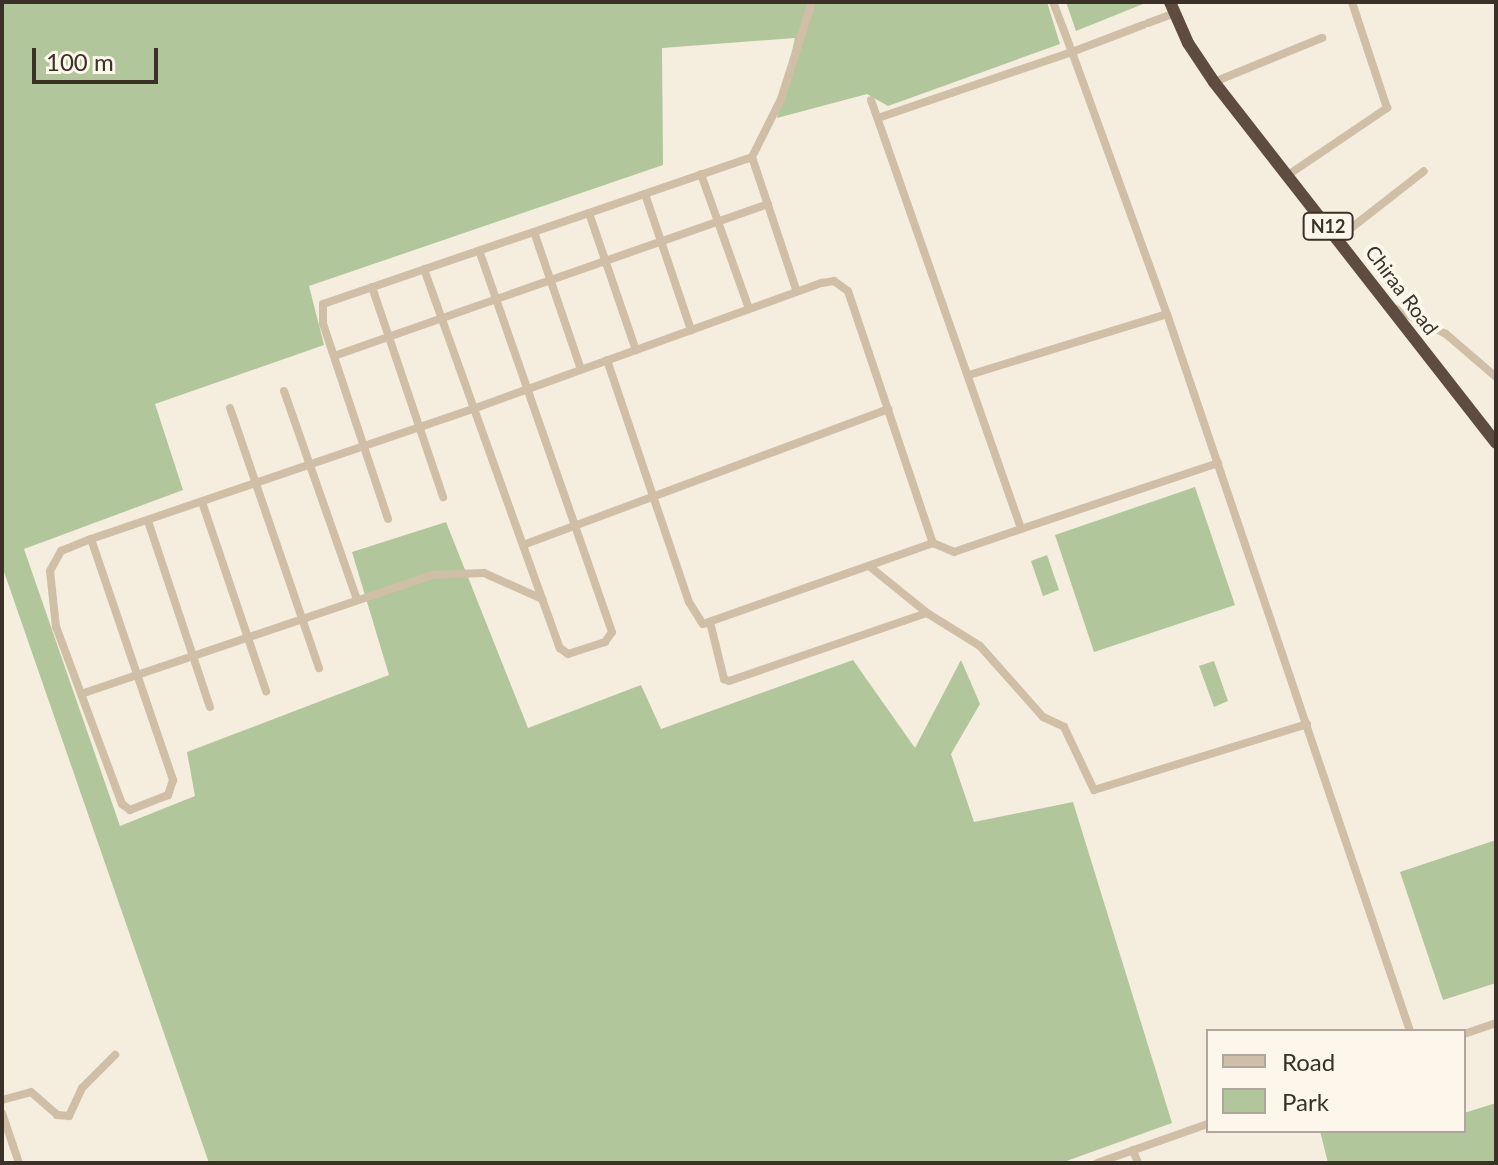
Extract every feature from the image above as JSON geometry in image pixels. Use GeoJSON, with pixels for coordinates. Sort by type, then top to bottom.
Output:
{"type":"FeatureCollection","features":[{"type":"Feature","properties":{"kind":"highway","name":"Chiraa Road"},"geometry":{"type":"LineString","coordinates":[[1172,8],[1214,82],[1496,443]]}},
{"type":"Feature","properties":{"kind":"street"},"geometry":{"type":"LineString","coordinates":[[388,519],[334,356],[323,304],[752,157],[781,99],[812,2]]}},
{"type":"Feature","properties":{"kind":"street"},"geometry":{"type":"LineString","coordinates":[[1053,2],[1167,314],[1409,1029]]}},
{"type":"Feature","properties":{"kind":"street"},"geometry":{"type":"LineString","coordinates":[[1288,175],[1387,108],[1352,2]]}},
{"type":"Feature","properties":{"kind":"street"},"geometry":{"type":"LineString","coordinates":[[878,118],[1072,52],[1146,24],[1172,8]]}},
{"type":"Feature","properties":{"kind":"street"},"geometry":{"type":"LineString","coordinates":[[1214,82],[1322,38]]}},
{"type":"Feature","properties":{"kind":"street"},"geometry":{"type":"LineString","coordinates":[[871,100],[1021,529]]}},
{"type":"Feature","properties":{"kind":"street"},"geometry":{"type":"LineString","coordinates":[[752,157],[797,292]]}},
{"type":"Feature","properties":{"kind":"street"},"geometry":{"type":"LineString","coordinates":[[1337,239],[1424,171]]}},
{"type":"Feature","properties":{"kind":"street"},"geometry":{"type":"LineString","coordinates":[[701,174],[749,309]]}},
{"type":"Feature","properties":{"kind":"street"},"geometry":{"type":"LineString","coordinates":[[645,194],[691,330]]}},
{"type":"Feature","properties":{"kind":"street"},"geometry":{"type":"LineString","coordinates":[[334,356],[768,204]]}},
{"type":"Feature","properties":{"kind":"street"},"geometry":{"type":"LineString","coordinates":[[589,213],[636,350]]}},
{"type":"Feature","properties":{"kind":"street"},"geometry":{"type":"LineString","coordinates":[[534,232],[581,369]]}},
{"type":"Feature","properties":{"kind":"street"},"geometry":{"type":"LineString","coordinates":[[424,269],[563,654],[611,638],[479,250]]}},
{"type":"Feature","properties":{"kind":"street"},"geometry":{"type":"LineString","coordinates":[[91,539],[173,789],[130,810],[122,804],[56,627],[50,571],[61,551],[91,539],[473,409],[822,283],[843,285],[933,543]]}},
{"type":"Feature","properties":{"kind":"street"},"geometry":{"type":"LineString","coordinates":[[372,287],[443,497]]}},
{"type":"Feature","properties":{"kind":"street"},"geometry":{"type":"LineString","coordinates":[[1390,306],[1446,334],[1496,377]]}},
{"type":"Feature","properties":{"kind":"street"},"geometry":{"type":"LineString","coordinates":[[969,375],[1167,314]]}},
{"type":"Feature","properties":{"kind":"street"},"geometry":{"type":"LineString","coordinates":[[607,360],[695,617],[703,624],[933,543],[954,552],[1218,463]]}},
{"type":"Feature","properties":{"kind":"street"},"geometry":{"type":"LineString","coordinates":[[284,391],[357,599]]}},
{"type":"Feature","properties":{"kind":"street"},"geometry":{"type":"LineString","coordinates":[[230,408],[319,668]]}},
{"type":"Feature","properties":{"kind":"street"},"geometry":{"type":"LineString","coordinates":[[523,545],[888,409]]}},
{"type":"Feature","properties":{"kind":"street"},"geometry":{"type":"LineString","coordinates":[[202,502],[266,691]]}},
{"type":"Feature","properties":{"kind":"street"},"geometry":{"type":"LineString","coordinates":[[148,521],[210,707]]}},
{"type":"Feature","properties":{"kind":"street"},"geometry":{"type":"LineString","coordinates":[[869,566],[927,613],[980,646],[1043,717],[1064,727],[1094,790],[1307,724]]}},
{"type":"Feature","properties":{"kind":"street"},"geometry":{"type":"LineString","coordinates":[[81,694],[433,575],[484,573],[542,599]]}},
{"type":"Feature","properties":{"kind":"street"},"geometry":{"type":"LineString","coordinates":[[710,622],[724,679],[729,681],[927,613]]}},
{"type":"Feature","properties":{"kind":"street"},"geometry":{"type":"LineString","coordinates":[[1466,1033],[1496,1023]]}},
{"type":"Feature","properties":{"kind":"street"},"geometry":{"type":"LineString","coordinates":[[2,1100],[31,1092],[57,1115],[69,1116],[82,1088],[115,1055]]}},
{"type":"Feature","properties":{"kind":"street"},"geometry":{"type":"LineString","coordinates":[[2,1113],[19,1163]]}},
{"type":"Feature","properties":{"kind":"street"},"geometry":{"type":"LineString","coordinates":[[1097,1163],[1206,1125]]}},
{"type":"Feature","properties":{"kind":"street"},"geometry":{"type":"LineString","coordinates":[[1133,1150],[1138,1163]]}},
{"type":"Feature","properties":{"kind":"green space"},"geometry":{"type":"Polygon","coordinates":[[[2,2],[1047,2],[1060,44],[888,106],[867,94],[777,118],[795,38],[662,48],[663,165],[309,286],[324,345],[155,404],[183,490],[24,549],[120,826],[195,796],[187,752],[389,675],[352,552],[446,522],[528,728],[641,685],[661,729],[853,660],[915,748],[961,660],[980,704],[951,754],[974,822],[1073,802],[1172,1123],[1061,1163],[209,1163],[2,566],[2,2]]]}},
{"type":"Feature","properties":{"kind":"green space"},"geometry":{"type":"Polygon","coordinates":[[[1066,2],[1148,2],[1076,31],[1066,2]]]}},
{"type":"Feature","properties":{"kind":"green space"},"geometry":{"type":"Polygon","coordinates":[[[1195,487],[1235,605],[1094,652],[1055,535],[1195,487]]]}},
{"type":"Feature","properties":{"kind":"green space"},"geometry":{"type":"Polygon","coordinates":[[[1047,555],[1059,590],[1043,596],[1031,561],[1047,555]]]}},
{"type":"Feature","properties":{"kind":"green space"},"geometry":{"type":"Polygon","coordinates":[[[1214,661],[1228,701],[1214,707],[1199,666],[1214,661]]]}},
{"type":"Feature","properties":{"kind":"green space"},"geometry":{"type":"Polygon","coordinates":[[[1496,840],[1496,983],[1443,1000],[1400,872],[1496,840]]]}},
{"type":"Feature","properties":{"kind":"green space"},"geometry":{"type":"Polygon","coordinates":[[[1496,1103],[1496,1163],[1328,1163],[1320,1133],[1466,1133],[1466,1112],[1496,1103]]]}}]}
